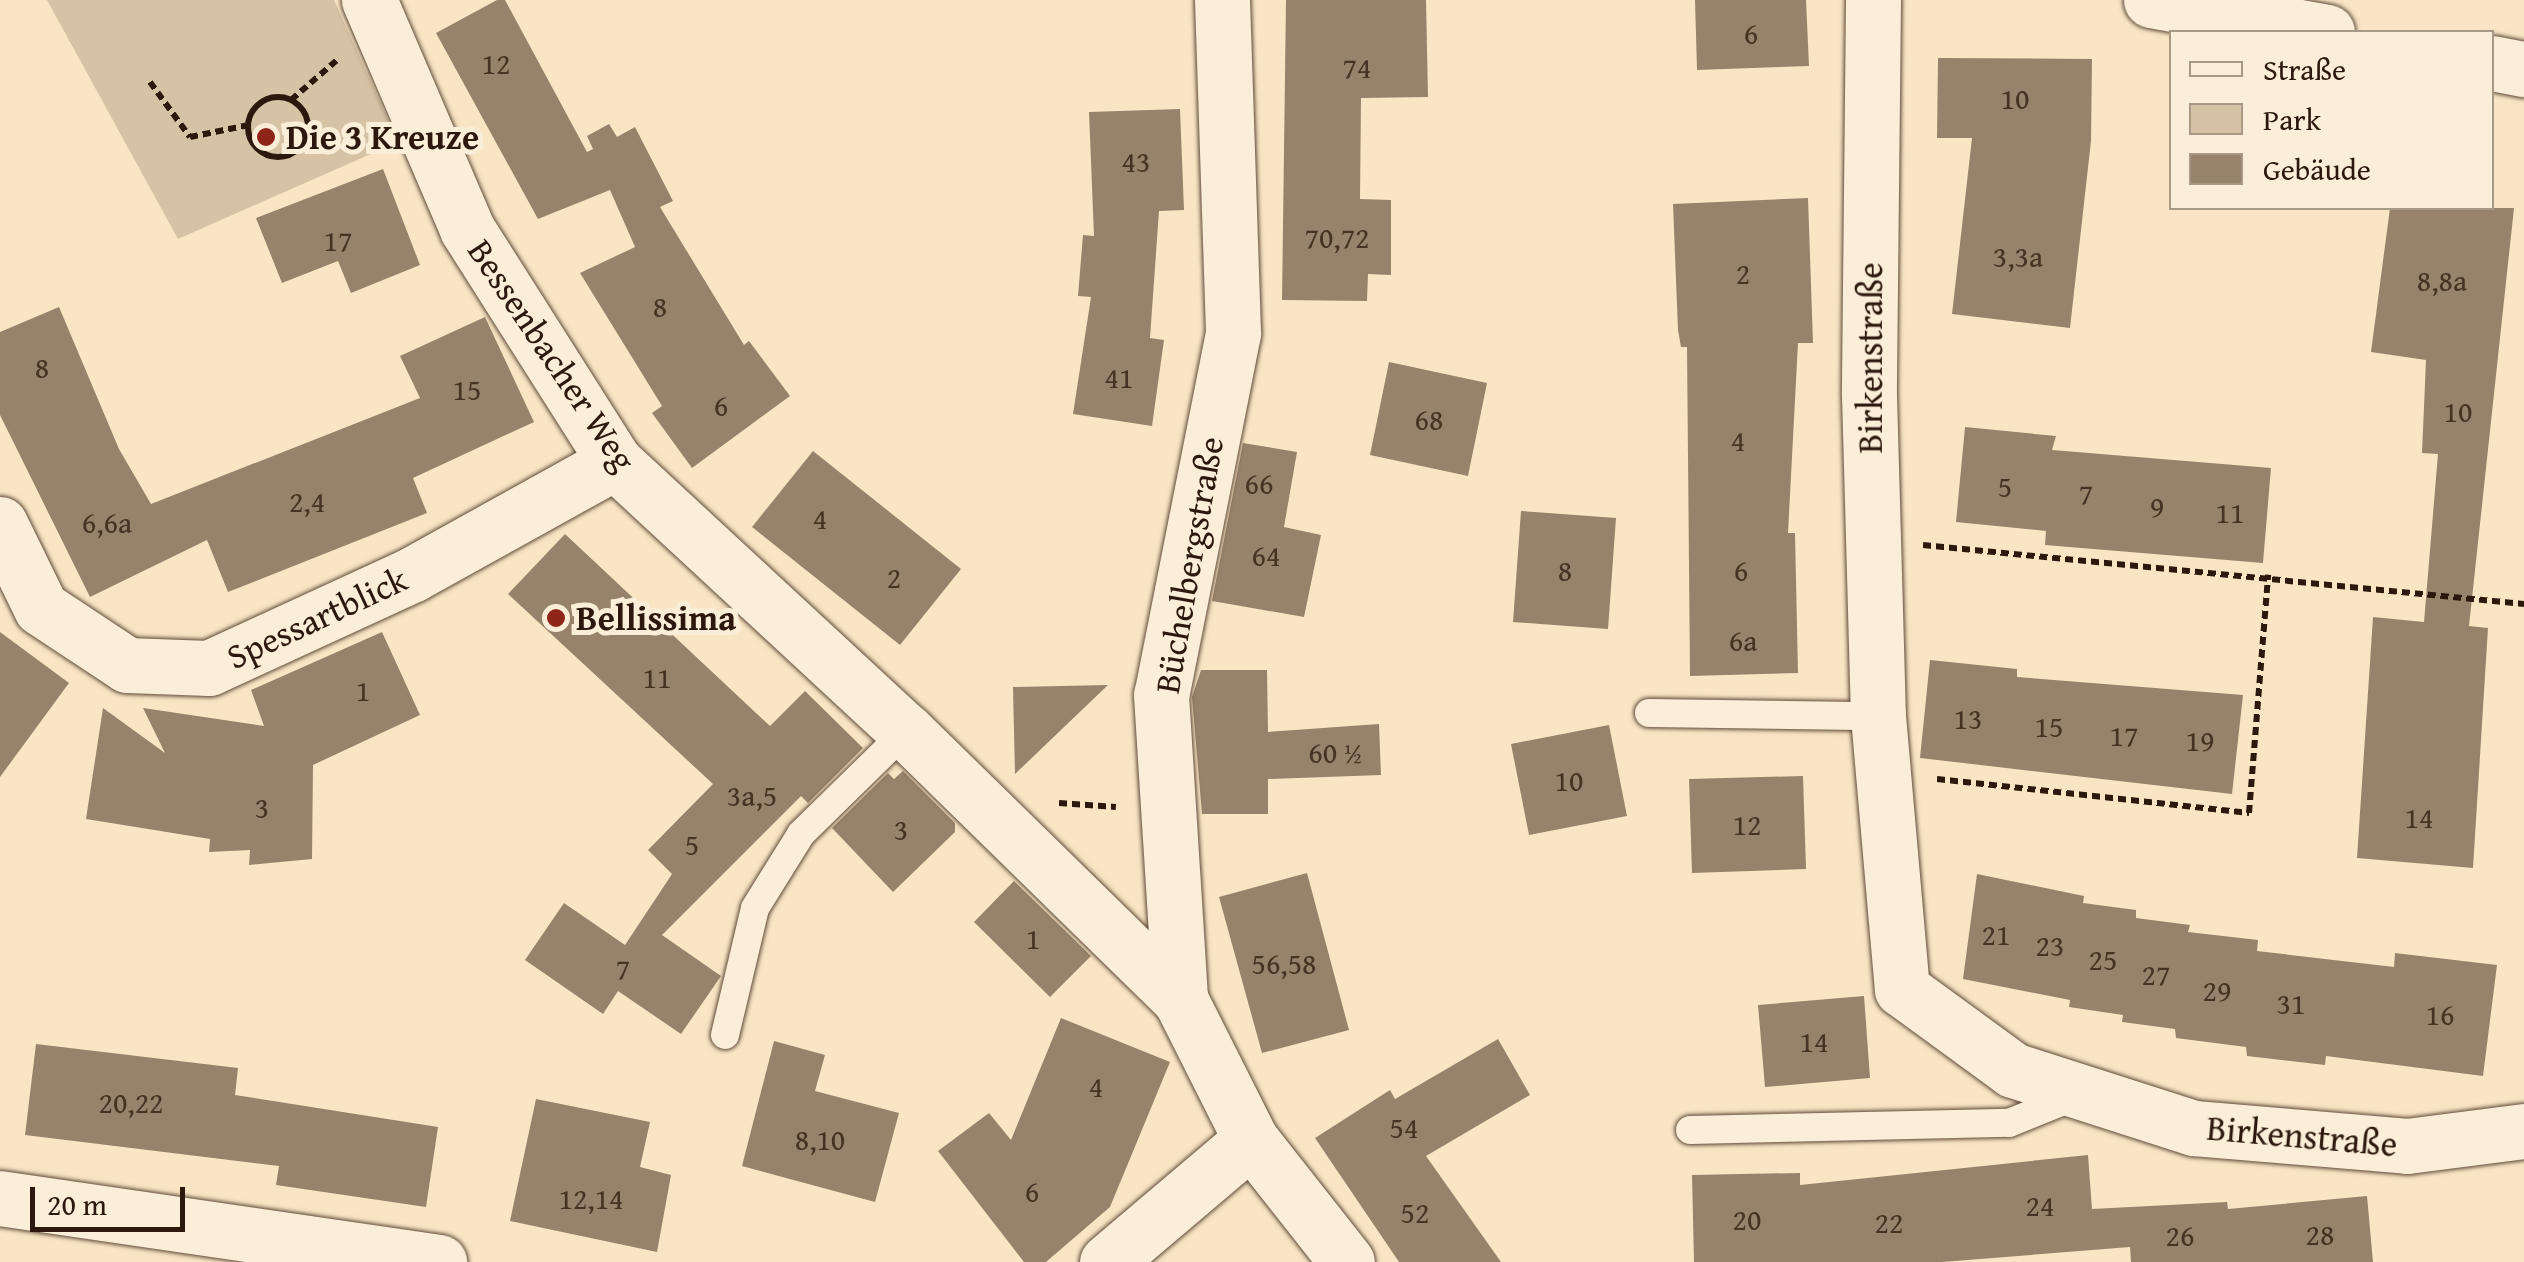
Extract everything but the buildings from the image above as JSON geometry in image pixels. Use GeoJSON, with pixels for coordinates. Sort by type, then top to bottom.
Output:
{"type":"FeatureCollection","features":[{"type":"Feature","properties":{"kind":"street","name":"Bessenbacher Weg"},"geometry":{"type":"LineString","coordinates":[[369,0],[468,228],[616,462],[968,790],[1180,998]]}},
{"type":"Feature","properties":{"kind":"street","name":"Büchelbergstraße"},"geometry":{"type":"LineString","coordinates":[[1222,0],[1233,333],[1161,695],[1180,998],[1252,1140],[1346,1262]]}},
{"type":"Feature","properties":{"kind":"street","name":"Birkenstraße"},"geometry":{"type":"LineString","coordinates":[[1873,0],[1873,541],[1878,716],[1902,989],[2013,1070],[2194,1128],[2407,1146],[2524,1131]]}},
{"type":"Feature","properties":{"kind":"street"},"geometry":{"type":"LineString","coordinates":[[2151,0],[2316,30]]}},
{"type":"Feature","properties":{"kind":"street"},"geometry":{"type":"LineString","coordinates":[[2494,63],[2524,69]]}},
{"type":"Feature","properties":{"kind":"street","name":"Spessartblick"},"geometry":{"type":"LineString","coordinates":[[0,524],[42,608],[127,664],[208,668],[413,574],[616,462]]}},
{"type":"Feature","properties":{"kind":"street"},"geometry":{"type":"LineString","coordinates":[[1107,1262],[1252,1140]]}},
{"type":"Feature","properties":{"kind":"street"},"geometry":{"type":"LineString","coordinates":[[0,1198],[439,1262]]}},
{"type":"Feature","properties":{"kind":"lane"},"geometry":{"type":"LineString","coordinates":[[1648,713],[1878,716]]}},
{"type":"Feature","properties":{"kind":"lane"},"geometry":{"type":"LineString","coordinates":[[725,1035],[755,908],[802,834],[906,732]]}},
{"type":"Feature","properties":{"kind":"lane"},"geometry":{"type":"LineString","coordinates":[[1690,1130],[2008,1123],[2084,1093]]}},
{"type":"Feature","properties":{"kind":"path"},"geometry":{"type":"LineString","coordinates":[[150,82],[190,137],[248,125],[263,101],[292,100],[328,65]]}},
{"type":"Feature","properties":{"kind":"path"},"geometry":{"type":"LineString","coordinates":[[248,125],[260,150],[288,155],[304,142],[308,123],[292,100]]}},
{"type":"Feature","properties":{"kind":"path"},"geometry":{"type":"LineString","coordinates":[[1873,541],[2268,574],[2524,604]]}},
{"type":"Feature","properties":{"kind":"path"},"geometry":{"type":"LineString","coordinates":[[1881,772],[2250,813],[2268,574]]}},
{"type":"Feature","properties":{"kind":"path"},"geometry":{"type":"LineString","coordinates":[[968,790],[1084,806],[1170,808]]}},
{"type":"Feature","properties":{"kind":"green space"},"geometry":{"type":"Polygon","coordinates":[[[47,0],[334,0],[398,142],[178,239],[47,0]]]}},
{"type":"Feature","properties":{"kind":"place","name":"Die 3 Kreuze"},"geometry":{"type":"Point","coordinates":[266,137]}},
{"type":"Feature","properties":{"kind":"place","name":"Bellissima"},"geometry":{"type":"Point","coordinates":[556,618]}}]}
